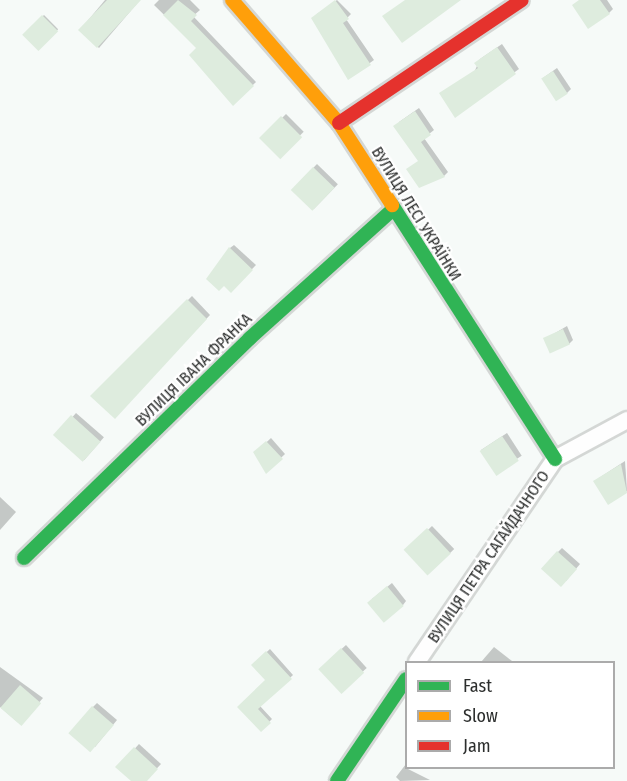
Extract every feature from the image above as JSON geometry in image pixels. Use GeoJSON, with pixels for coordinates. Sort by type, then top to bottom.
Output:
{"type":"FeatureCollection","features":[{"type":"Feature","properties":{"kind":"street","name":"ВУЛИЦЯ ЛЕСІ УКРАЇНКИ"},"geometry":{"type":"LineString","coordinates":[[232,0],[339,123],[391,211],[555,459]]}},
{"type":"Feature","properties":{"kind":"street"},"geometry":{"type":"LineString","coordinates":[[339,123],[522,0]]}},
{"type":"Feature","properties":{"kind":"street","name":"ВУЛИЦЯ ІВАНА ФРАНКА"},"geometry":{"type":"LineString","coordinates":[[24,558],[250,338],[391,211]]}},
{"type":"Feature","properties":{"kind":"street","name":"ВУЛИЦЯ ПЕТРА САГАЙДАЧНОГО"},"geometry":{"type":"LineString","coordinates":[[418,661],[555,459],[627,420]]}},
{"type":"Feature","properties":{"kind":"street"},"geometry":{"type":"LineString","coordinates":[[337,781],[405,679]]}},
{"type":"Feature","properties":{"kind":"building"},"geometry":{"type":"Polygon","coordinates":[[[107,0],[141,0],[97,48],[78,30],[107,0]]]}},
{"type":"Feature","properties":{"kind":"building"},"geometry":{"type":"Polygon","coordinates":[[[178,0],[197,15],[191,21],[254,86],[233,106],[189,55],[196,48],[163,15],[178,0]]]}},
{"type":"Feature","properties":{"kind":"building"},"geometry":{"type":"Polygon","coordinates":[[[335,0],[349,19],[343,23],[371,65],[348,80],[311,18],[335,0]]]}},
{"type":"Feature","properties":{"kind":"building"},"geometry":{"type":"Polygon","coordinates":[[[405,0],[461,0],[402,43],[382,16],[405,0]]]}},
{"type":"Feature","properties":{"kind":"building"},"geometry":{"type":"Polygon","coordinates":[[[579,0],[600,0],[610,14],[588,29],[572,5],[579,0]]]}},
{"type":"Feature","properties":{"kind":"building"},"geometry":{"type":"Polygon","coordinates":[[[42,15],[58,31],[38,51],[22,35],[42,15]]]}},
{"type":"Feature","properties":{"kind":"building"},"geometry":{"type":"Polygon","coordinates":[[[497,47],[516,74],[455,118],[439,93],[478,68],[474,63],[497,47]]]}},
{"type":"Feature","properties":{"kind":"building"},"geometry":{"type":"Polygon","coordinates":[[[553,71],[568,94],[556,101],[541,79],[553,71]]]}},
{"type":"Feature","properties":{"kind":"building"},"geometry":{"type":"Polygon","coordinates":[[[415,111],[431,135],[421,142],[445,177],[419,188],[406,169],[418,161],[393,126],[415,111]]]}},
{"type":"Feature","properties":{"kind":"building"},"geometry":{"type":"Polygon","coordinates":[[[281,116],[302,137],[280,159],[259,138],[281,116]]]}},
{"type":"Feature","properties":{"kind":"building"},"geometry":{"type":"Polygon","coordinates":[[[313,167],[335,188],[312,211],[291,190],[313,167]]]}},
{"type":"Feature","properties":{"kind":"building"},"geometry":{"type":"Polygon","coordinates":[[[229,247],[253,270],[231,293],[224,286],[219,291],[206,279],[229,247]]]}},
{"type":"Feature","properties":{"kind":"building"},"geometry":{"type":"Polygon","coordinates":[[[187,299],[207,319],[115,419],[90,396],[187,299]]]}},
{"type":"Feature","properties":{"kind":"building"},"geometry":{"type":"Polygon","coordinates":[[[563,329],[570,345],[550,353],[543,338],[563,329]]]}},
{"type":"Feature","properties":{"kind":"building"},"geometry":{"type":"Polygon","coordinates":[[[71,415],[101,442],[83,462],[53,435],[71,415]]]}},
{"type":"Feature","properties":{"kind":"building"},"geometry":{"type":"Polygon","coordinates":[[[502,436],[519,461],[496,476],[480,451],[502,436]]]}},
{"type":"Feature","properties":{"kind":"building"},"geometry":{"type":"Polygon","coordinates":[[[266,441],[283,459],[266,474],[253,452],[266,441]]]}},
{"type":"Feature","properties":{"kind":"building"},"geometry":{"type":"Polygon","coordinates":[[[621,464],[627,493],[608,505],[593,481],[621,464]]]}},
{"type":"Feature","properties":{"kind":"building"},"geometry":{"type":"Polygon","coordinates":[[[427,528],[451,554],[427,575],[404,550],[427,528]]]}},
{"type":"Feature","properties":{"kind":"building"},"geometry":{"type":"Polygon","coordinates":[[[557,551],[577,569],[561,587],[541,569],[557,551]]]}},
{"type":"Feature","properties":{"kind":"building"},"geometry":{"type":"Polygon","coordinates":[[[387,586],[404,606],[384,623],[367,603],[387,586]]]}},
{"type":"Feature","properties":{"kind":"building"},"geometry":{"type":"Polygon","coordinates":[[[341,648],[364,673],[342,694],[318,669],[341,648]]]}},
{"type":"Feature","properties":{"kind":"building"},"geometry":{"type":"Polygon","coordinates":[[[266,651],[292,679],[258,709],[271,723],[261,732],[237,707],[265,680],[251,665],[266,651]]]}},
{"type":"Feature","properties":{"kind":"building"},"geometry":{"type":"Polygon","coordinates":[[[20,685],[41,703],[21,726],[0,708],[20,685]]]}},
{"type":"Feature","properties":{"kind":"building"},"geometry":{"type":"Polygon","coordinates":[[[92,706],[114,725],[90,752],[68,733],[92,706]]]}},
{"type":"Feature","properties":{"kind":"building"},"geometry":{"type":"Polygon","coordinates":[[[134,747],[158,769],[147,781],[131,781],[115,767],[134,747]]]}},
{"type":"Feature","properties":{"kind":"traffic: fast"},"geometry":{"type":"LineString","coordinates":[[392,205],[555,459]]}},
{"type":"Feature","properties":{"kind":"traffic: fast"},"geometry":{"type":"LineString","coordinates":[[24,558],[250,338],[391,211]]}},
{"type":"Feature","properties":{"kind":"traffic: fast"},"geometry":{"type":"LineString","coordinates":[[337,781],[405,680]]}},
{"type":"Feature","properties":{"kind":"traffic: slow"},"geometry":{"type":"LineString","coordinates":[[232,0],[339,123],[392,205]]}},
{"type":"Feature","properties":{"kind":"traffic: jam"},"geometry":{"type":"LineString","coordinates":[[339,123],[522,0]]}}]}
